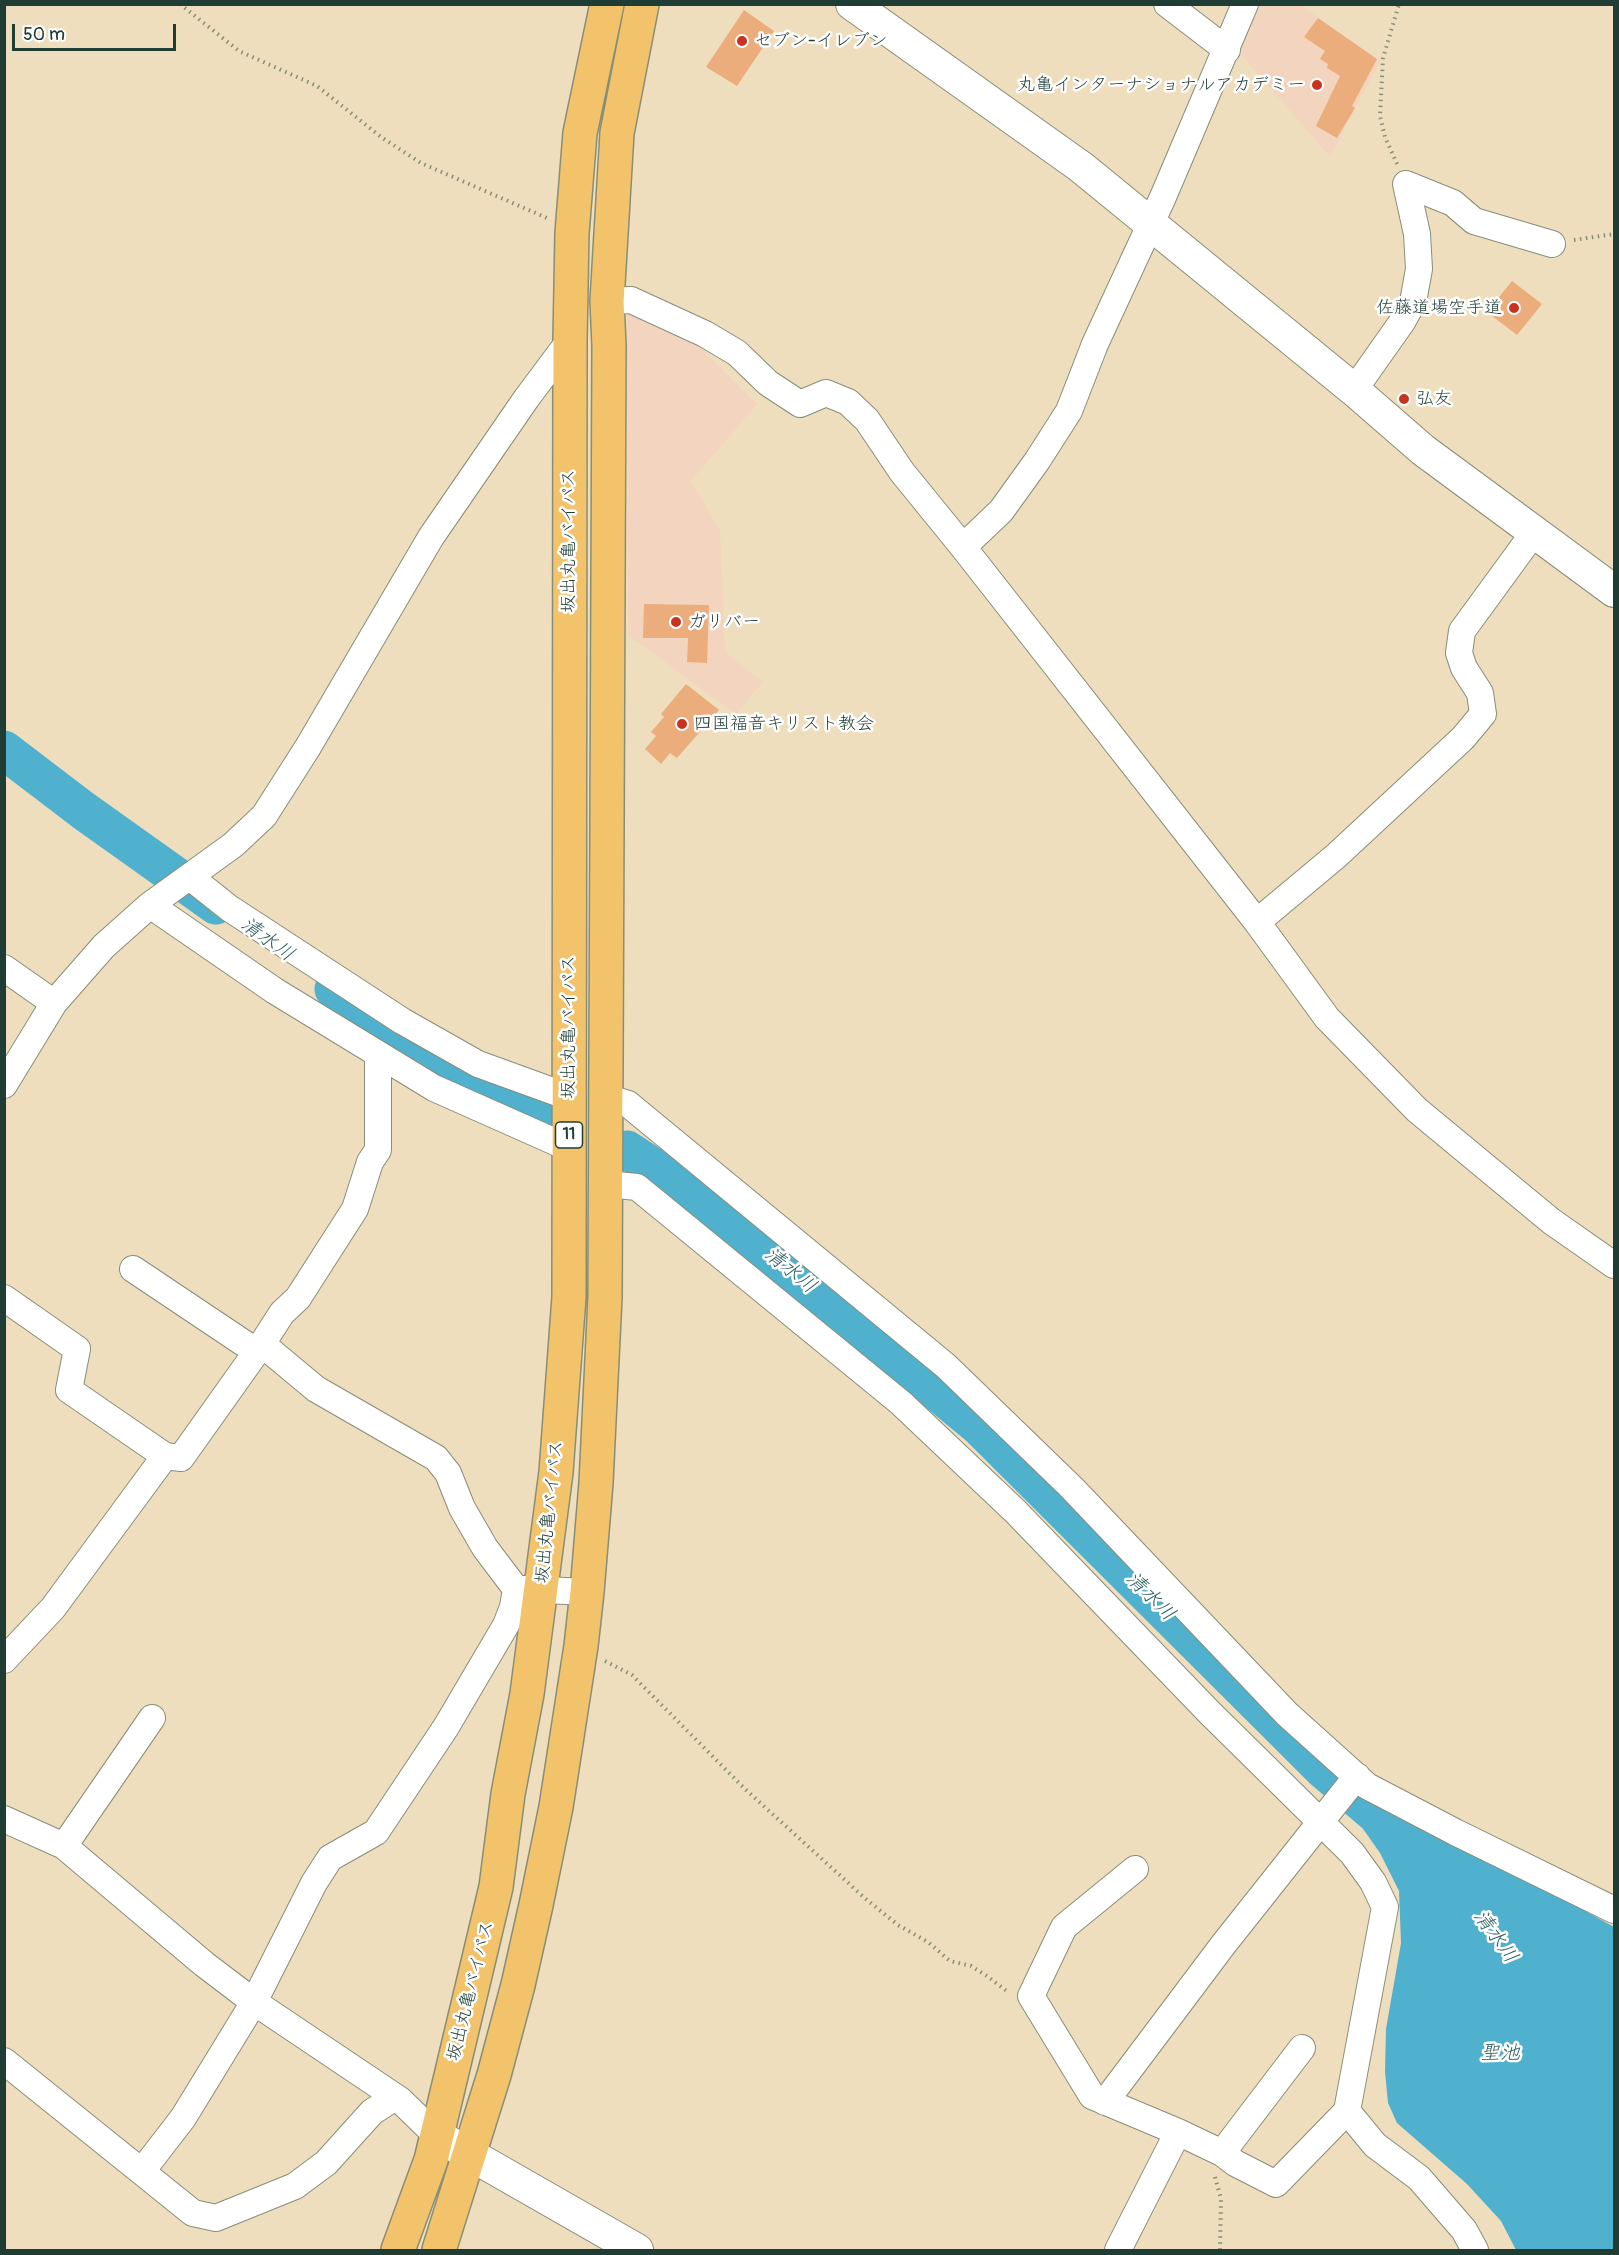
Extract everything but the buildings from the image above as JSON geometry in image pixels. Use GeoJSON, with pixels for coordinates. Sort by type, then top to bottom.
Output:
{"type":"FeatureCollection","features":[{"type":"Feature","properties":{"kind":"highway","name":"坂出丸亀バイパス"},"geometry":{"type":"LineString","coordinates":[[398,2250],[431,2160],[496,1887],[508,1794],[527,1694],[529,1590],[556,1472],[569,1297],[572,230],[580,133],[606,4]]}},
{"type":"Feature","properties":{"kind":"highway","name":"坂出丸亀バイパス"},"geometry":{"type":"LineString","coordinates":[[439,2250],[470,2156],[518,1985],[536,1905],[556,1807],[587,1592],[597,1472],[605,1297],[609,393],[607,301],[617,133],[642,4]]}},
{"type":"Feature","properties":{"kind":"street"},"geometry":{"type":"LineString","coordinates":[[852,4],[1021,122],[1150,222],[1354,390],[1423,450],[1614,591]]}},
{"type":"Feature","properties":{"kind":"street"},"geometry":{"type":"LineString","coordinates":[[1167,4],[1227,50]]}},
{"type":"Feature","properties":{"kind":"street"},"geometry":{"type":"LineString","coordinates":[[963,547],[1001,511],[1069,411],[1095,344],[1227,50],[1245,4]]}},
{"type":"Feature","properties":{"kind":"street"},"geometry":{"type":"LineString","coordinates":[[1354,390],[1402,322],[1413,302],[1419,269],[1417,234],[1406,184]]}},
{"type":"Feature","properties":{"kind":"street"},"geometry":{"type":"LineString","coordinates":[[1406,184],[1453,203],[1474,221],[1552,244]]}},
{"type":"Feature","properties":{"kind":"street"},"geometry":{"type":"LineString","coordinates":[[607,301],[631,300],[705,334],[736,352],[768,383],[800,404],[826,393],[848,402],[867,420],[902,472],[1257,922],[1327,1018],[1417,1110],[1551,1221],[1614,1265]]}},
{"type":"Feature","properties":{"kind":"street"},"geometry":{"type":"LineString","coordinates":[[4,1085],[54,1003],[104,945],[150,905],[190,877],[264,816],[314,737],[431,537],[526,399],[570,340]]}},
{"type":"Feature","properties":{"kind":"street"},"geometry":{"type":"LineString","coordinates":[[1257,922],[1344,848],[1463,738],[1483,714],[1480,693],[1464,668],[1459,653],[1462,631],[1535,531]]}},
{"type":"Feature","properties":{"kind":"street"},"geometry":{"type":"LineString","coordinates":[[190,877],[229,908],[402,1021],[478,1064],[569,1097]]}},
{"type":"Feature","properties":{"kind":"street"},"geometry":{"type":"LineString","coordinates":[[150,905],[275,991],[434,1088],[569,1148]]}},
{"type":"Feature","properties":{"kind":"street"},"geometry":{"type":"LineString","coordinates":[[4,968],[54,1003]]}},
{"type":"Feature","properties":{"kind":"street"},"geometry":{"type":"LineString","coordinates":[[4,1298],[77,1349],[69,1390],[165,1455],[181,1458],[260,1348],[282,1313],[298,1298],[355,1209],[370,1162],[378,1150],[378,1054]]}},
{"type":"Feature","properties":{"kind":"street"},"geometry":{"type":"LineString","coordinates":[[605,1097],[628,1104],[946,1366],[1072,1488],[1287,1714],[1367,1786],[1614,1910]]}},
{"type":"Feature","properties":{"kind":"street"},"geometry":{"type":"LineString","coordinates":[[606,1184],[637,1187],[901,1403],[1015,1511],[1209,1712],[1321,1822],[1357,1860],[1373,1882],[1385,1907],[1347,2110],[1276,2184],[1235,2163],[1222,2153],[1178,2132],[1092,2097],[1031,1996],[1064,1927],[1135,1869]]}},
{"type":"Feature","properties":{"kind":"street"},"geometry":{"type":"LineString","coordinates":[[133,1269],[260,1348],[316,1389],[436,1458],[448,1473],[462,1508],[485,1548],[529,1590],[587,1592]]}},
{"type":"Feature","properties":{"kind":"street"},"geometry":{"type":"LineString","coordinates":[[4,1660],[53,1608],[165,1455]]}},
{"type":"Feature","properties":{"kind":"street"},"geometry":{"type":"LineString","coordinates":[[142,2171],[183,2118],[254,2002],[314,1883],[330,1858],[376,1832],[446,1728],[506,1625],[513,1607],[529,1590]]}},
{"type":"Feature","properties":{"kind":"street"},"geometry":{"type":"LineString","coordinates":[[64,1846],[152,1718]]}},
{"type":"Feature","properties":{"kind":"street"},"geometry":{"type":"LineString","coordinates":[[1106,2102],[1223,1946],[1357,1776]]}},
{"type":"Feature","properties":{"kind":"street"},"geometry":{"type":"LineString","coordinates":[[4,1819],[64,1846],[204,1964],[254,2002],[395,2097],[436,2135],[637,2250]]}},
{"type":"Feature","properties":{"kind":"street"},"geometry":{"type":"LineString","coordinates":[[1222,2153],[1302,2048]]}},
{"type":"Feature","properties":{"kind":"street"},"geometry":{"type":"LineString","coordinates":[[4,2061],[193,2213],[216,2218],[295,2186],[326,2163],[372,2112],[395,2097]]}},
{"type":"Feature","properties":{"kind":"street"},"geometry":{"type":"LineString","coordinates":[[1347,2110],[1375,2145],[1419,2178],[1464,2230],[1474,2250]]}},
{"type":"Feature","properties":{"kind":"street"},"geometry":{"type":"LineString","coordinates":[[1118,2250],[1178,2132]]}},
{"type":"Feature","properties":{"kind":"path"},"geometry":{"type":"LineString","coordinates":[[180,4],[239,51],[317,86],[381,137],[421,163],[572,230]]}},
{"type":"Feature","properties":{"kind":"path"},"geometry":{"type":"LineString","coordinates":[[1399,4],[1383,58],[1380,116],[1384,137],[1406,184]]}},
{"type":"Feature","properties":{"kind":"path"},"geometry":{"type":"LineString","coordinates":[[1552,244],[1614,234]]}},
{"type":"Feature","properties":{"kind":"path"},"geometry":{"type":"LineString","coordinates":[[601,1660],[632,1675],[745,1789],[867,1900],[898,1925],[928,1942],[950,1961],[971,1966],[1014,1997],[1031,1996]]}},
{"type":"Feature","properties":{"kind":"path"},"geometry":{"type":"LineString","coordinates":[[1220,2250],[1221,2199],[1212,2168],[1222,2153]]}},
{"type":"Feature","properties":{"kind":"shaded area","name":"丸亀インターナショナルアカデミー"},"geometry":{"type":"Polygon","coordinates":[[[1261,5],[1304,5],[1303,7],[1380,61],[1330,157],[1238,51],[1261,5]]]}},
{"type":"Feature","properties":{"kind":"shaded area"},"geometry":{"type":"Polygon","coordinates":[[[627,309],[637,309],[699,346],[757,404],[691,481],[720,530],[725,652],[763,682],[736,714],[628,635],[627,309]]]}},
{"type":"Feature","properties":{"kind":"water","name":"聖池"},"geometry":{"type":"Polygon","coordinates":[[[1381,1797],[1614,1927],[1614,2250],[1516,2250],[1501,2221],[1467,2184],[1397,2123],[1388,2103],[1385,2072],[1386,2029],[1401,1943],[1399,1891],[1380,1853],[1361,1826],[1381,1797]]]}},
{"type":"Feature","properties":{"kind":"waterway","name":"清水川"},"geometry":{"type":"LineString","coordinates":[[4,750],[84,811],[216,905]]}},
{"type":"Feature","properties":{"kind":"waterway","name":"清水川"},"geometry":{"type":"LineString","coordinates":[[334,989],[422,1052],[541,1109]]}},
{"type":"Feature","properties":{"kind":"waterway","name":"清水川"},"geometry":{"type":"LineString","coordinates":[[627,1150],[708,1203],[979,1426],[1323,1769],[1412,1845]]}},
{"type":"Feature","properties":{"kind":"place","name":"セブン-イレブン"},"geometry":{"type":"Point","coordinates":[742,41]}},
{"type":"Feature","properties":{"kind":"place","name":"丸亀インターナショナルアカデミー"},"geometry":{"type":"Point","coordinates":[1317,85]}},
{"type":"Feature","properties":{"kind":"place","name":"佐藤道場空手道"},"geometry":{"type":"Point","coordinates":[1514,308]}},
{"type":"Feature","properties":{"kind":"place","name":"弘友"},"geometry":{"type":"Point","coordinates":[1404,399]}},
{"type":"Feature","properties":{"kind":"place","name":"ガリバー"},"geometry":{"type":"Point","coordinates":[676,622]}},
{"type":"Feature","properties":{"kind":"place","name":"四国福音キリスト教会"},"geometry":{"type":"Point","coordinates":[682,724]}}]}
